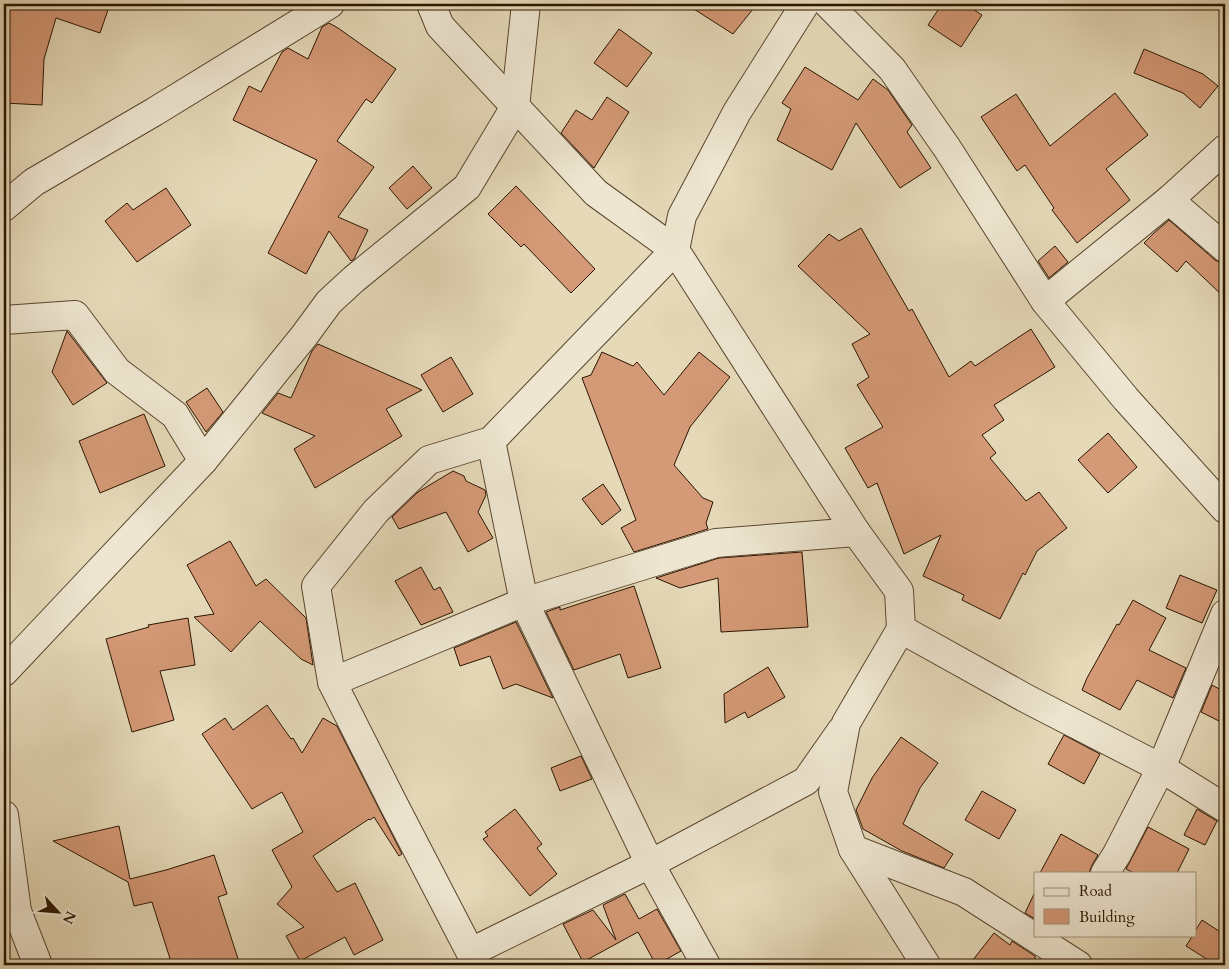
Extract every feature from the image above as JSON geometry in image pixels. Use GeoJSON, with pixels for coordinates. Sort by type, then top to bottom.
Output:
{"type":"FeatureCollection","features":[{"type":"Feature","properties":{"kind":"street"},"geometry":{"type":"LineString","coordinates":[[4,206],[34,182],[154,112],[330,4]]}},
{"type":"Feature","properties":{"kind":"street"},"geometry":{"type":"LineString","coordinates":[[431,4],[440,26],[596,193],[675,250],[856,532],[899,591],[901,629],[846,724],[806,781],[474,958],[332,682],[316,586],[376,511],[429,460],[491,441],[675,250],[682,216],[732,120],[804,4]]}},
{"type":"Feature","properties":{"kind":"street"},"geometry":{"type":"LineString","coordinates":[[4,672],[203,461],[304,336],[329,302],[354,279],[467,187],[515,107],[526,4]]}},
{"type":"Feature","properties":{"kind":"street"},"geometry":{"type":"LineString","coordinates":[[828,4],[892,69],[947,148],[1045,300],[1126,399],[1225,509]]}},
{"type":"Feature","properties":{"kind":"street"},"geometry":{"type":"LineString","coordinates":[[1045,300],[1170,200],[1225,149]]}},
{"type":"Feature","properties":{"kind":"street"},"geometry":{"type":"LineString","coordinates":[[1170,200],[1225,248]]}},
{"type":"Feature","properties":{"kind":"street"},"geometry":{"type":"LineString","coordinates":[[4,320],[75,315],[117,370],[176,415],[203,461]]}},
{"type":"Feature","properties":{"kind":"street"},"geometry":{"type":"LineString","coordinates":[[491,441],[524,602],[650,864],[706,965]]}},
{"type":"Feature","properties":{"kind":"street"},"geometry":{"type":"LineString","coordinates":[[332,682],[524,602],[716,544],[856,532]]}},
{"type":"Feature","properties":{"kind":"street"},"geometry":{"type":"LineString","coordinates":[[1106,872],[1117,854],[1161,768],[1225,614]]}},
{"type":"Feature","properties":{"kind":"street"},"geometry":{"type":"LineString","coordinates":[[901,629],[1027,699],[1161,768],[1225,808]]}},
{"type":"Feature","properties":{"kind":"street"},"geometry":{"type":"LineString","coordinates":[[846,724],[833,792],[853,849],[926,965]]}},
{"type":"Feature","properties":{"kind":"street"},"geometry":{"type":"LineString","coordinates":[[4,815],[17,911],[38,965]]}},
{"type":"Feature","properties":{"kind":"street"},"geometry":{"type":"LineString","coordinates":[[853,849],[964,892],[1034,929]]}},
{"type":"Feature","properties":{"kind":"street"},"geometry":{"type":"LineString","coordinates":[[1048,936],[1059,942],[1078,965]]}},
{"type":"Feature","properties":{"kind":"building"},"geometry":{"type":"Polygon","coordinates":[[[4,4],[110,4],[100,33],[56,18],[44,59],[42,105],[4,103],[4,4]]]}},
{"type":"Feature","properties":{"kind":"building"},"geometry":{"type":"Polygon","coordinates":[[[686,4],[757,4],[733,34],[686,4]]]}},
{"type":"Feature","properties":{"kind":"building"},"geometry":{"type":"Polygon","coordinates":[[[942,4],[965,4],[982,15],[961,47],[928,25],[942,4]]]}},
{"type":"Feature","properties":{"kind":"building"},"geometry":{"type":"Polygon","coordinates":[[[329,23],[396,69],[372,103],[366,99],[337,141],[374,167],[338,217],[368,230],[354,259],[351,261],[329,231],[306,274],[268,253],[317,160],[233,120],[249,86],[261,92],[282,52],[288,48],[308,59],[322,27],[329,23]]]}},
{"type":"Feature","properties":{"kind":"building"},"geometry":{"type":"Polygon","coordinates":[[[619,29],[652,53],[627,87],[594,63],[619,29]]]}},
{"type":"Feature","properties":{"kind":"building"},"geometry":{"type":"Polygon","coordinates":[[[1144,49],[1203,74],[1218,86],[1200,108],[1183,93],[1134,73],[1144,49]]]}},
{"type":"Feature","properties":{"kind":"building"},"geometry":{"type":"Polygon","coordinates":[[[805,67],[858,100],[873,79],[888,90],[912,125],[907,132],[931,168],[900,188],[856,123],[832,170],[777,140],[791,109],[782,103],[805,67]]]}},
{"type":"Feature","properties":{"kind":"building"},"geometry":{"type":"Polygon","coordinates":[[[1115,93],[1148,135],[1106,169],[1130,200],[1077,243],[1052,210],[1054,208],[1025,165],[1017,171],[981,117],[1016,94],[1050,146],[1115,93]]]}},
{"type":"Feature","properties":{"kind":"building"},"geometry":{"type":"Polygon","coordinates":[[[607,97],[629,112],[594,168],[561,133],[576,110],[592,120],[607,97]]]}},
{"type":"Feature","properties":{"kind":"building"},"geometry":{"type":"Polygon","coordinates":[[[413,166],[432,188],[407,209],[389,188],[413,166]]]}},
{"type":"Feature","properties":{"kind":"building"},"geometry":{"type":"Polygon","coordinates":[[[516,186],[595,269],[571,293],[524,244],[521,247],[488,214],[516,186]]]}},
{"type":"Feature","properties":{"kind":"building"},"geometry":{"type":"Polygon","coordinates":[[[166,188],[191,225],[137,262],[105,221],[127,203],[133,210],[166,188]]]}},
{"type":"Feature","properties":{"kind":"building"},"geometry":{"type":"Polygon","coordinates":[[[1169,220],[1215,260],[1225,265],[1225,298],[1186,261],[1177,272],[1144,243],[1169,220]]]}},
{"type":"Feature","properties":{"kind":"building"},"geometry":{"type":"Polygon","coordinates":[[[861,228],[909,311],[912,309],[949,377],[971,361],[975,366],[1031,329],[1055,367],[994,405],[1004,420],[982,435],[996,453],[990,458],[1026,501],[1039,492],[1067,528],[1037,551],[1025,575],[1023,573],[1000,619],[962,600],[964,595],[923,576],[941,535],[904,554],[877,483],[868,488],[845,448],[883,427],[857,385],[869,377],[852,344],[870,334],[798,266],[829,234],[839,241],[861,228]]]}},
{"type":"Feature","properties":{"kind":"building"},"geometry":{"type":"Polygon","coordinates":[[[1055,246],[1068,262],[1049,278],[1038,261],[1055,246]]]}},
{"type":"Feature","properties":{"kind":"building"},"geometry":{"type":"Polygon","coordinates":[[[67,331],[107,383],[73,405],[52,372],[67,331]]]}},
{"type":"Feature","properties":{"kind":"building"},"geometry":{"type":"Polygon","coordinates":[[[318,344],[422,390],[386,409],[402,436],[315,488],[294,449],[315,436],[262,413],[278,393],[291,398],[312,351],[318,344]]]}},
{"type":"Feature","properties":{"kind":"building"},"geometry":{"type":"Polygon","coordinates":[[[602,352],[633,366],[637,362],[664,395],[699,352],[730,377],[690,427],[674,465],[703,498],[713,502],[706,523],[708,529],[634,552],[621,528],[636,520],[582,378],[591,375],[602,352]]]}},
{"type":"Feature","properties":{"kind":"building"},"geometry":{"type":"Polygon","coordinates":[[[451,357],[473,394],[443,412],[421,375],[451,357]]]}},
{"type":"Feature","properties":{"kind":"building"},"geometry":{"type":"Polygon","coordinates":[[[207,388],[223,412],[206,432],[186,402],[207,388]]]}},
{"type":"Feature","properties":{"kind":"building"},"geometry":{"type":"Polygon","coordinates":[[[144,414],[165,466],[100,493],[79,441],[144,414]]]}},
{"type":"Feature","properties":{"kind":"building"},"geometry":{"type":"Polygon","coordinates":[[[1108,433],[1137,467],[1108,493],[1078,460],[1108,433]]]}},
{"type":"Feature","properties":{"kind":"building"},"geometry":{"type":"Polygon","coordinates":[[[453,471],[464,476],[466,481],[485,490],[486,495],[478,512],[493,538],[468,552],[446,512],[399,529],[392,517],[418,492],[453,471]]]}},
{"type":"Feature","properties":{"kind":"building"},"geometry":{"type":"Polygon","coordinates":[[[603,484],[621,510],[602,525],[582,499],[603,484]]]}},
{"type":"Feature","properties":{"kind":"building"},"geometry":{"type":"Polygon","coordinates":[[[230,541],[256,586],[266,579],[306,618],[313,665],[301,659],[260,621],[231,652],[194,617],[214,614],[187,565],[230,541]]]}},
{"type":"Feature","properties":{"kind":"building"},"geometry":{"type":"Polygon","coordinates":[[[802,552],[808,627],[721,632],[718,578],[680,588],[656,578],[719,558],[802,552]]]}},
{"type":"Feature","properties":{"kind":"building"},"geometry":{"type":"Polygon","coordinates":[[[421,567],[434,590],[440,587],[453,612],[421,625],[395,581],[421,567]]]}},
{"type":"Feature","properties":{"kind":"building"},"geometry":{"type":"Polygon","coordinates":[[[1180,575],[1217,590],[1202,623],[1166,608],[1180,575]]]}},
{"type":"Feature","properties":{"kind":"building"},"geometry":{"type":"Polygon","coordinates":[[[634,586],[661,668],[628,678],[620,654],[574,670],[546,612],[560,607],[560,610],[634,586]]]}},
{"type":"Feature","properties":{"kind":"building"},"geometry":{"type":"Polygon","coordinates":[[[1133,600],[1166,618],[1149,650],[1186,668],[1173,698],[1137,680],[1120,710],[1082,690],[1117,624],[1119,625],[1133,600]]]}},
{"type":"Feature","properties":{"kind":"building"},"geometry":{"type":"Polygon","coordinates":[[[188,618],[195,665],[160,671],[174,720],[132,732],[106,639],[149,627],[148,625],[188,618]]]}},
{"type":"Feature","properties":{"kind":"building"},"geometry":{"type":"Polygon","coordinates":[[[516,622],[553,698],[516,684],[503,689],[490,656],[460,666],[454,648],[516,622]]]}},
{"type":"Feature","properties":{"kind":"building"},"geometry":{"type":"Polygon","coordinates":[[[768,667],[785,697],[748,718],[745,712],[725,723],[724,694],[768,667]]]}},
{"type":"Feature","properties":{"kind":"building"},"geometry":{"type":"Polygon","coordinates":[[[1212,685],[1225,692],[1225,724],[1201,712],[1212,685]]]}},
{"type":"Feature","properties":{"kind":"building"},"geometry":{"type":"Polygon","coordinates":[[[267,705],[291,739],[293,738],[302,753],[323,718],[337,726],[402,854],[399,856],[374,817],[313,856],[337,892],[355,883],[383,940],[354,955],[345,937],[300,961],[286,936],[304,927],[277,904],[292,887],[272,850],[303,832],[282,792],[252,809],[202,734],[225,718],[233,730],[267,705]]]}},
{"type":"Feature","properties":{"kind":"building"},"geometry":{"type":"Polygon","coordinates":[[[1064,735],[1100,754],[1084,784],[1048,764],[1064,735]]]}},
{"type":"Feature","properties":{"kind":"building"},"geometry":{"type":"Polygon","coordinates":[[[901,737],[938,763],[920,788],[903,824],[953,854],[944,868],[902,851],[863,829],[856,810],[872,778],[901,737]]]}},
{"type":"Feature","properties":{"kind":"building"},"geometry":{"type":"Polygon","coordinates":[[[581,756],[592,779],[560,791],[551,768],[581,756]]]}},
{"type":"Feature","properties":{"kind":"building"},"geometry":{"type":"Polygon","coordinates":[[[982,791],[1016,810],[999,839],[965,820],[982,791]]]}},
{"type":"Feature","properties":{"kind":"building"},"geometry":{"type":"Polygon","coordinates":[[[515,809],[542,844],[537,848],[557,874],[530,896],[483,839],[488,836],[485,832],[515,809]]]}},
{"type":"Feature","properties":{"kind":"building"},"geometry":{"type":"Polygon","coordinates":[[[1197,809],[1217,821],[1205,845],[1184,835],[1197,809]]]}},
{"type":"Feature","properties":{"kind":"building"},"geometry":{"type":"Polygon","coordinates":[[[119,826],[130,879],[214,855],[227,894],[218,897],[240,965],[172,965],[152,902],[134,906],[128,882],[53,841],[119,826]]]}},
{"type":"Feature","properties":{"kind":"building"},"geometry":{"type":"Polygon","coordinates":[[[1148,827],[1189,849],[1178,872],[1132,872],[1126,869],[1148,827]]]}},
{"type":"Feature","properties":{"kind":"building"},"geometry":{"type":"Polygon","coordinates":[[[1061,834],[1098,855],[1089,872],[1041,872],[1061,834]]]}},
{"type":"Feature","properties":{"kind":"building"},"geometry":{"type":"Polygon","coordinates":[[[625,894],[639,919],[657,909],[681,951],[656,965],[638,932],[583,962],[563,924],[593,910],[616,940],[603,905],[625,894]]]}},
{"type":"Feature","properties":{"kind":"building"},"geometry":{"type":"Polygon","coordinates":[[[1034,894],[1034,918],[1025,913],[1034,894]]]}},
{"type":"Feature","properties":{"kind":"building"},"geometry":{"type":"Polygon","coordinates":[[[1202,920],[1225,935],[1225,965],[1216,965],[1186,946],[1192,936],[1196,936],[1196,929],[1202,920]]]}},
{"type":"Feature","properties":{"kind":"building"},"geometry":{"type":"Polygon","coordinates":[[[994,933],[1010,945],[1012,941],[1035,956],[1036,965],[969,965],[994,933]]]}}]}
